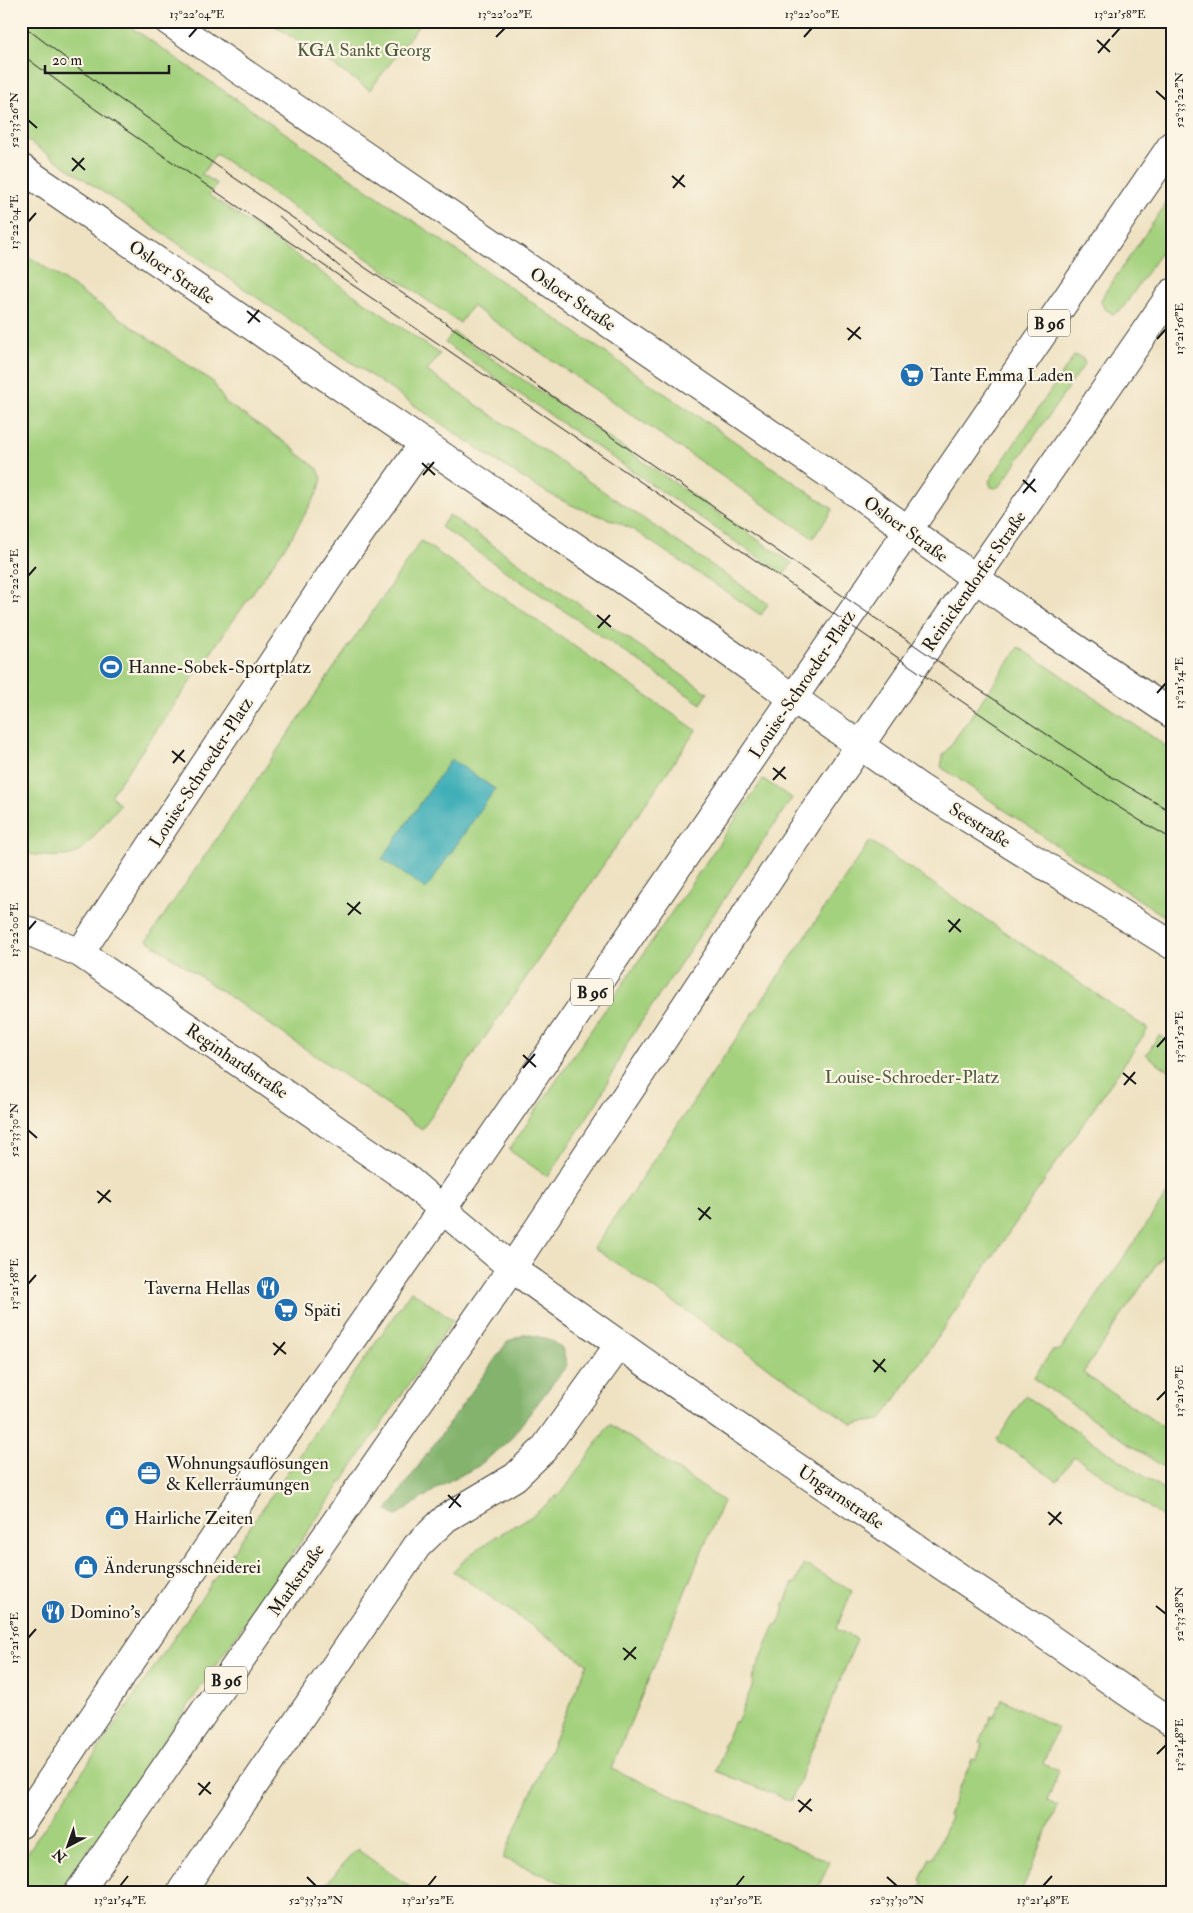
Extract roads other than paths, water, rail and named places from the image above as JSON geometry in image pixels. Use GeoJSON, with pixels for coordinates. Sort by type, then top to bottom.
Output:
{"type":"FeatureCollection","features":[{"type":"Feature","properties":{"kind":"main road","name":"Osloer Straße"},"geometry":{"type":"LineString","coordinates":[[168,21],[840,481],[976,579]]}},
{"type":"Feature","properties":{"kind":"main road","name":"B 96"},"geometry":{"type":"LineString","coordinates":[[908,530],[1172,145]]}},
{"type":"Feature","properties":{"kind":"main road","name":"Osloer Straße"},"geometry":{"type":"LineString","coordinates":[[21,168],[793,698]]}},
{"type":"Feature","properties":{"kind":"main road","name":"Reinickendorfer Straße"},"geometry":{"type":"LineString","coordinates":[[860,746],[1172,293]]}},
{"type":"Feature","properties":{"kind":"main road","name":"Louise-Schroeder-Platz"},"geometry":{"type":"LineString","coordinates":[[80,953],[332,573],[424,443]]}},
{"type":"Feature","properties":{"kind":"main road","name":"Louise-Schroeder-Platz"},"geometry":{"type":"LineString","coordinates":[[442,1209],[908,530]]}},
{"type":"Feature","properties":{"kind":"main road"},"geometry":{"type":"LineString","coordinates":[[976,579],[1172,714]]}},
{"type":"Feature","properties":{"kind":"main road","name":"Seestraße"},"geometry":{"type":"LineString","coordinates":[[793,698],[920,788],[1172,945]]}},
{"type":"Feature","properties":{"kind":"main road","name":"B 96"},"geometry":{"type":"LineString","coordinates":[[512,1268],[578,1172],[697,986],[860,746]]}},
{"type":"Feature","properties":{"kind":"main road","name":"Reginhardstraße"},"geometry":{"type":"LineString","coordinates":[[21,928],[80,953],[405,1177],[512,1268]]}},
{"type":"Feature","properties":{"kind":"main road","name":"B 96"},"geometry":{"type":"LineString","coordinates":[[21,1824],[255,1478],[442,1209]]}},
{"type":"Feature","properties":{"kind":"main road","name":"Ungarnstraße"},"geometry":{"type":"LineString","coordinates":[[512,1268],[863,1513],[1069,1650],[1129,1695],[1172,1722]]}},
{"type":"Feature","properties":{"kind":"main road","name":"Markstraße"},"geometry":{"type":"LineString","coordinates":[[79,1892],[512,1268]]}},
{"type":"Feature","properties":{"kind":"main road"},"geometry":{"type":"LineString","coordinates":[[181,1892],[417,1546],[446,1518],[515,1477],[544,1449],[619,1344]]}},
{"type":"Feature","properties":{"kind":"water"},"geometry":{"type":"Polygon","coordinates":[[[451,759],[495,789],[426,889],[382,859],[451,759]]]}},
{"type":"Feature","properties":{"kind":"tram line"},"geometry":{"type":"LineString","coordinates":[[21,24],[111,93],[974,686],[1105,773],[1172,812]]}},
{"type":"Feature","properties":{"kind":"tram line"},"geometry":{"type":"LineString","coordinates":[[21,54],[95,109],[1093,791],[1172,839]]}},
{"type":"Feature","properties":{"kind":"tram line"},"geometry":{"type":"LineString","coordinates":[[279,216],[358,282]]}},
{"type":"Feature","properties":{"kind":"place","name":"Tante Emma Laden"},"geometry":{"type":"Point","coordinates":[912,375]}},
{"type":"Feature","properties":{"kind":"place","name":"Hanne-Sobek-Sportplatz"},"geometry":{"type":"Point","coordinates":[111,667]}},
{"type":"Feature","properties":{"kind":"place","name":"Taverna Hellas"},"geometry":{"type":"Point","coordinates":[268,1288]}},
{"type":"Feature","properties":{"kind":"place","name":"Späti"},"geometry":{"type":"Point","coordinates":[286,1310]}},
{"type":"Feature","properties":{"kind":"place","name":"Wohnungsauflösungen & Kellerräumungen"},"geometry":{"type":"Point","coordinates":[149,1473]}},
{"type":"Feature","properties":{"kind":"place","name":"Hairliche Zeiten"},"geometry":{"type":"Point","coordinates":[117,1518]}},
{"type":"Feature","properties":{"kind":"place","name":"Änderungsschneiderei"},"geometry":{"type":"Point","coordinates":[86,1567]}},
{"type":"Feature","properties":{"kind":"place","name":"Domino's"},"geometry":{"type":"Point","coordinates":[53,1612]}},
{"type":"Feature","properties":{"kind":"park label","name":"KGA Sankt Georg"},"geometry":{"type":"Point","coordinates":[364,50]}}]}
